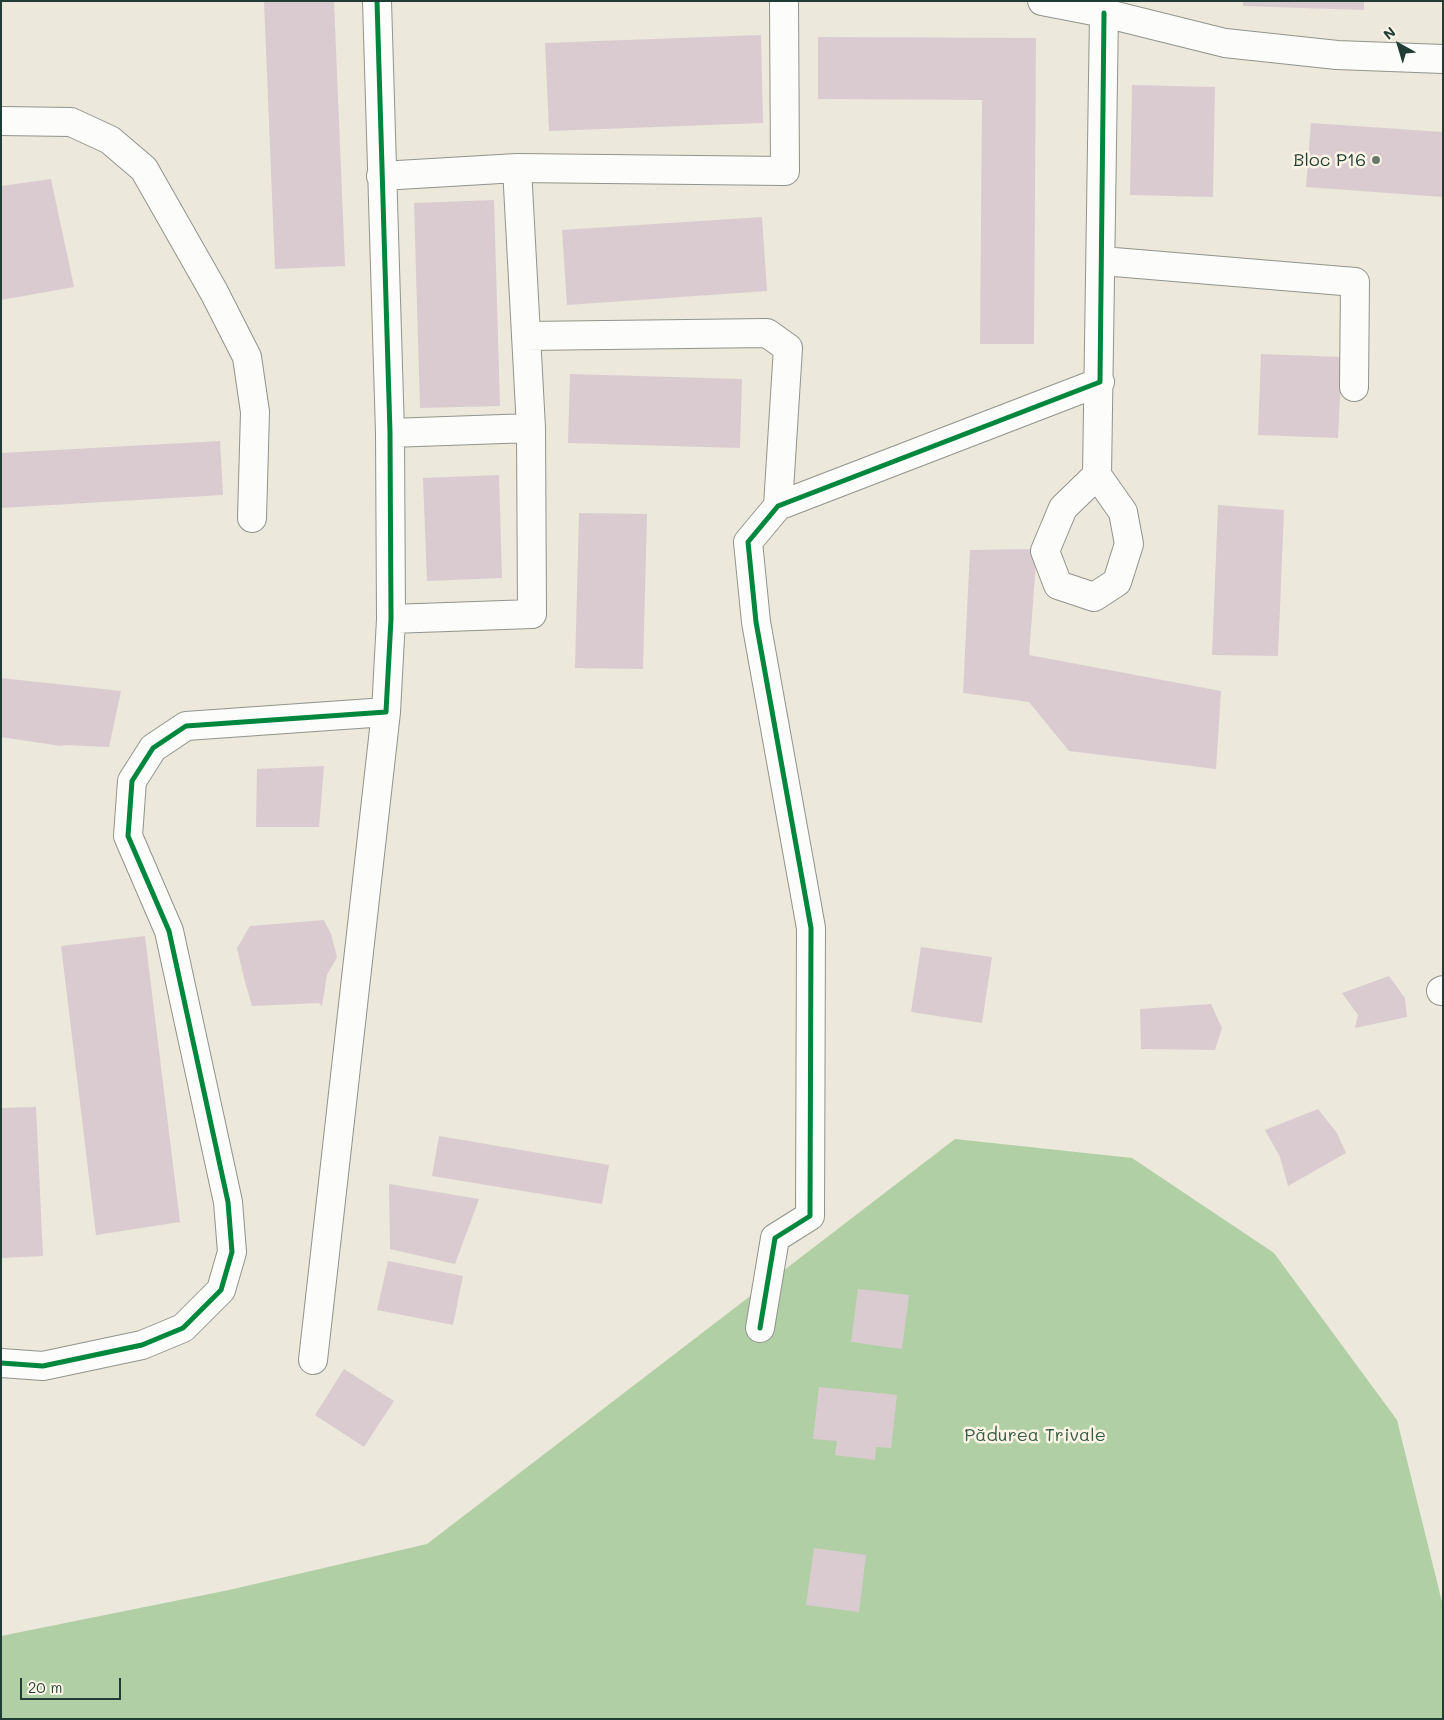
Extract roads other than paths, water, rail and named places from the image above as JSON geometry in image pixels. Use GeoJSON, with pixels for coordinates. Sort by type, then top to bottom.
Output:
{"type":"FeatureCollection","features":[{"type":"Feature","properties":{"kind":"street"},"geometry":{"type":"LineString","coordinates":[[313,1360],[386,712],[391,619],[390,433],[377,1]]}},
{"type":"Feature","properties":{"kind":"street"},"geometry":{"type":"LineString","coordinates":[[381,176],[517,168],[785,171],[784,1]]}},
{"type":"Feature","properties":{"kind":"street"},"geometry":{"type":"LineString","coordinates":[[1042,1],[1104,13],[1225,43],[1337,55],[1443,60]]}},
{"type":"Feature","properties":{"kind":"street"},"geometry":{"type":"LineString","coordinates":[[1097,475],[1102,261],[1104,13]]}},
{"type":"Feature","properties":{"kind":"street"},"geometry":{"type":"LineString","coordinates":[[1,121],[71,122],[110,140],[144,169],[247,357],[255,412],[252,518]]}},
{"type":"Feature","properties":{"kind":"street"},"geometry":{"type":"LineString","coordinates":[[391,619],[532,614],[530,428],[517,168]]}},
{"type":"Feature","properties":{"kind":"street"},"geometry":{"type":"LineString","coordinates":[[1102,261],[1355,282],[1354,387]]}},
{"type":"Feature","properties":{"kind":"street"},"geometry":{"type":"LineString","coordinates":[[526,336],[767,332],[788,348],[778,506]]}},
{"type":"Feature","properties":{"kind":"street"},"geometry":{"type":"LineString","coordinates":[[760,1328],[775,1238],[810,1216],[811,928],[756,622],[748,542],[778,506],[1100,382]]}},
{"type":"Feature","properties":{"kind":"street"},"geometry":{"type":"LineString","coordinates":[[390,433],[530,428]]}},
{"type":"Feature","properties":{"kind":"street"},"geometry":{"type":"LineString","coordinates":[[1,1363],[43,1366],[142,1345],[183,1328],[221,1290],[232,1252],[228,1202],[169,931],[128,836],[132,781],[153,748],[186,726],[386,712]]}},
{"type":"Feature","properties":{"kind":"place","name":"Bloc P16"},"geometry":{"type":"Point","coordinates":[1376,160]}},
{"type":"Feature","properties":{"kind":"park label","name":"Pădurea Trivale"},"geometry":{"type":"Point","coordinates":[1035,1435]}}]}
